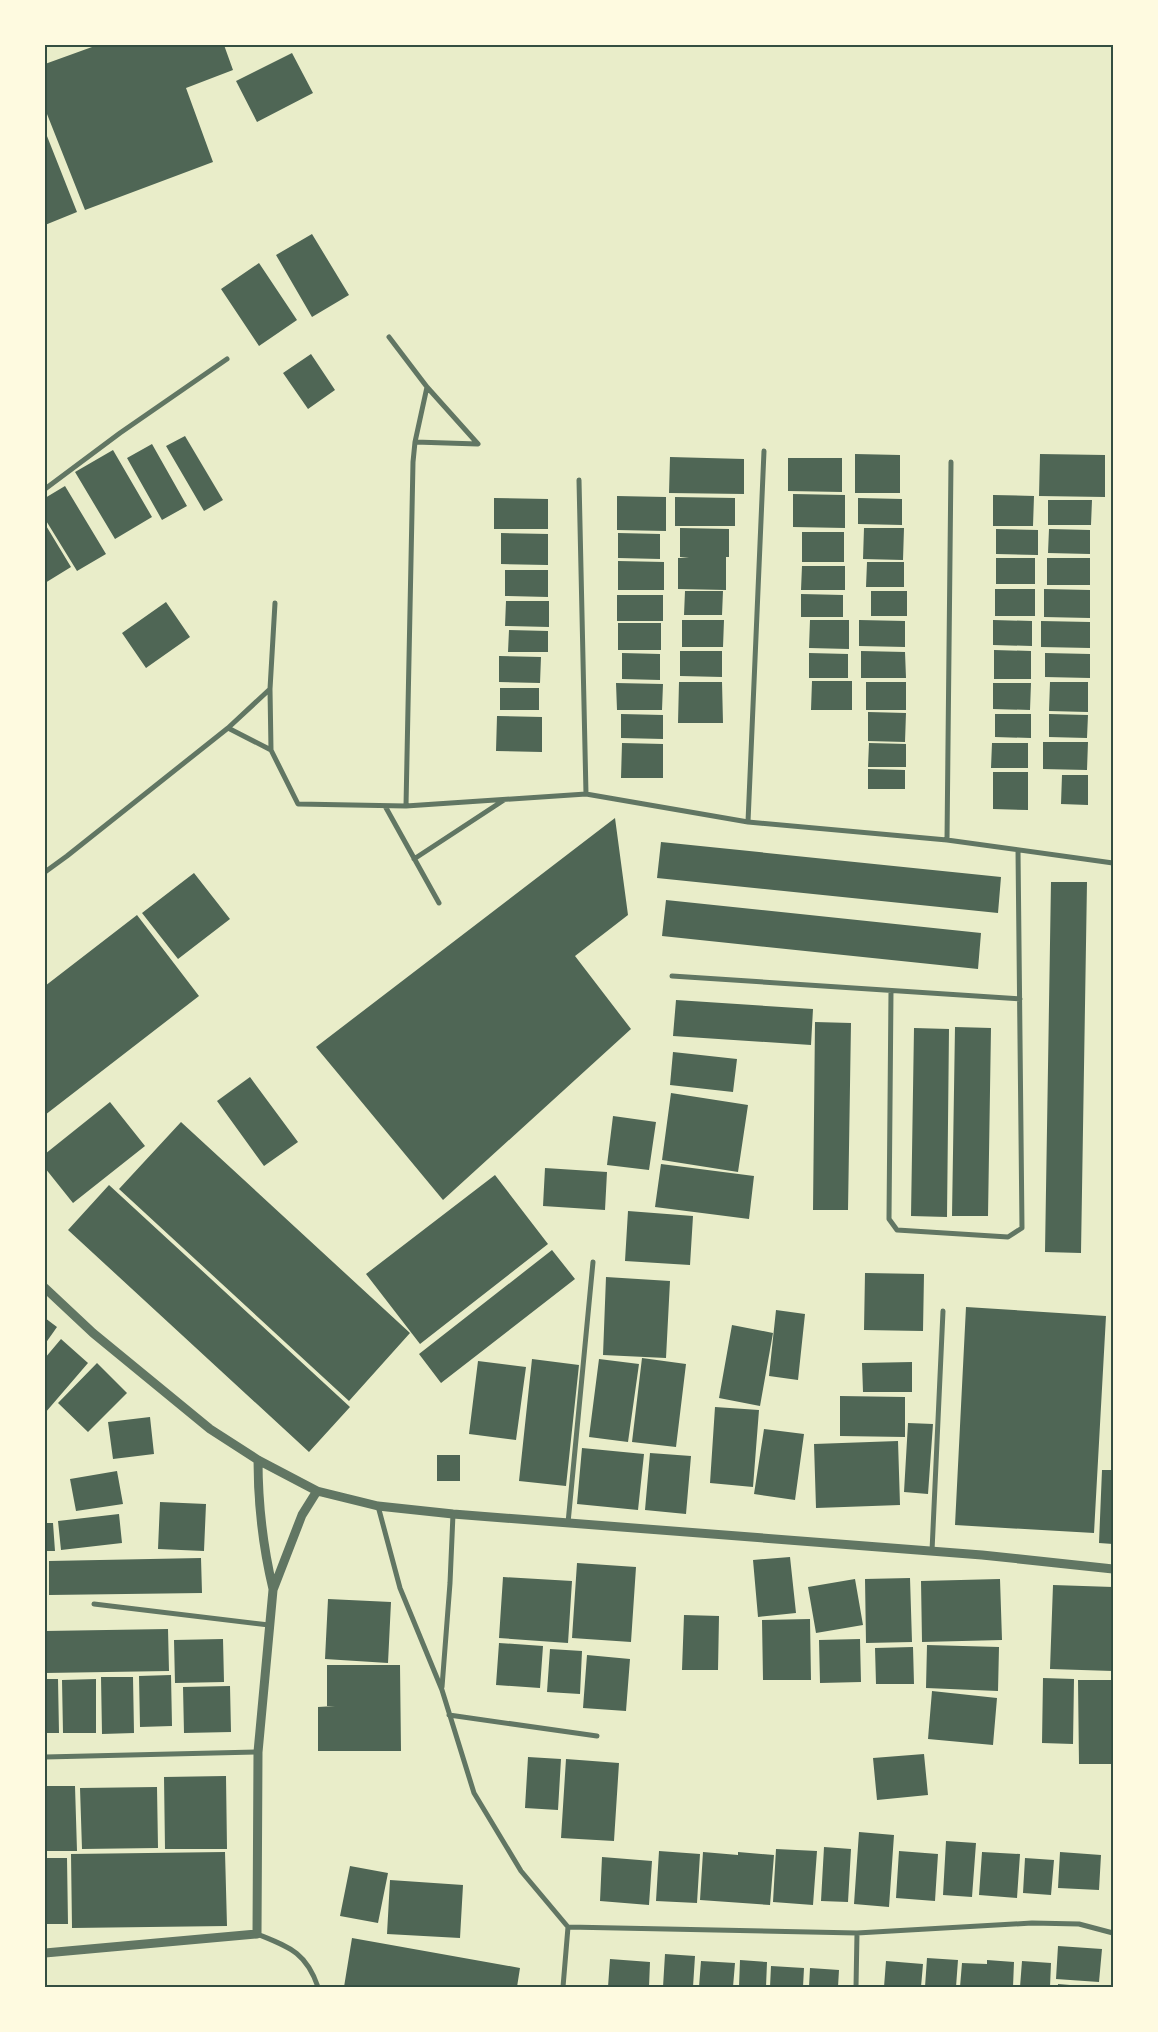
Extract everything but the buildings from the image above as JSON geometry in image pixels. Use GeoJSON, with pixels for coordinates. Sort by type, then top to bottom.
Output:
{"type":"FeatureCollection","features":[{"type":"Feature","properties":{"kind":"street"},"geometry":{"type":"LineString","coordinates":[[389,337],[427,387],[478,444],[415,442]]}},
{"type":"Feature","properties":{"kind":"street"},"geometry":{"type":"LineString","coordinates":[[45,489],[120,432],[227,359]]}},
{"type":"Feature","properties":{"kind":"street"},"geometry":{"type":"LineString","coordinates":[[406,806],[413,462],[415,442],[427,387]]}},
{"type":"Feature","properties":{"kind":"street"},"geometry":{"type":"LineString","coordinates":[[748,822],[764,451]]}},
{"type":"Feature","properties":{"kind":"street"},"geometry":{"type":"LineString","coordinates":[[947,840],[952,462]]}},
{"type":"Feature","properties":{"kind":"street"},"geometry":{"type":"LineString","coordinates":[[579,480],[586,794]]}},
{"type":"Feature","properties":{"kind":"street"},"geometry":{"type":"LineString","coordinates":[[275,603],[270,689],[271,750],[298,804],[406,806],[586,794],[748,822],[947,840],[1113,863]]}},
{"type":"Feature","properties":{"kind":"street"},"geometry":{"type":"LineString","coordinates":[[45,872],[68,856],[228,728],[270,689]]}},
{"type":"Feature","properties":{"kind":"street"},"geometry":{"type":"LineString","coordinates":[[228,728],[271,750]]}},
{"type":"Feature","properties":{"kind":"street"},"geometry":{"type":"LineString","coordinates":[[414,859],[504,799]]}},
{"type":"Feature","properties":{"kind":"street"},"geometry":{"type":"LineString","coordinates":[[385,806],[439,903]]}},
{"type":"Feature","properties":{"kind":"street"},"geometry":{"type":"LineString","coordinates":[[891,991],[889,1219],[897,1230],[1008,1237],[1022,1228],[1018,850]]}},
{"type":"Feature","properties":{"kind":"street"},"geometry":{"type":"LineString","coordinates":[[672,976],[1020,999]]}},
{"type":"Feature","properties":{"kind":"street"},"geometry":{"type":"LineString","coordinates":[[568,1523],[593,1262]]}},
{"type":"Feature","properties":{"kind":"street"},"geometry":{"type":"LineString","coordinates":[[45,1288],[93,1333],[210,1429],[258,1460],[317,1490],[378,1506],[453,1514],[932,1551],[1113,1569]]}},
{"type":"Feature","properties":{"kind":"street"},"geometry":{"type":"LineString","coordinates":[[932,1551],[943,1311]]}},
{"type":"Feature","properties":{"kind":"street"},"geometry":{"type":"LineString","coordinates":[[258,1460],[258,1488],[265,1553],[273,1590]]}},
{"type":"Feature","properties":{"kind":"street"},"geometry":{"type":"LineString","coordinates":[[257,1934],[258,1752],[273,1590],[302,1515],[317,1490]]}},
{"type":"Feature","properties":{"kind":"street"},"geometry":{"type":"LineString","coordinates":[[378,1506],[400,1588],[442,1690],[474,1794],[521,1870],[568,1927],[563,1987]]}},
{"type":"Feature","properties":{"kind":"street"},"geometry":{"type":"LineString","coordinates":[[442,1690],[453,1514]]}},
{"type":"Feature","properties":{"kind":"street"},"geometry":{"type":"LineString","coordinates":[[94,1604],[269,1625]]}},
{"type":"Feature","properties":{"kind":"street"},"geometry":{"type":"LineString","coordinates":[[449,1715],[598,1736]]}},
{"type":"Feature","properties":{"kind":"street"},"geometry":{"type":"LineString","coordinates":[[45,1757],[258,1752]]}},
{"type":"Feature","properties":{"kind":"street"},"geometry":{"type":"LineString","coordinates":[[568,1927],[857,1934],[1032,1923],[1079,1924],[1113,1933]]}},
{"type":"Feature","properties":{"kind":"street"},"geometry":{"type":"LineString","coordinates":[[45,1953],[257,1934],[294,1949],[312,1970],[318,1987]]}},
{"type":"Feature","properties":{"kind":"street"},"geometry":{"type":"LineString","coordinates":[[856,1987],[857,1934]]}}]}
